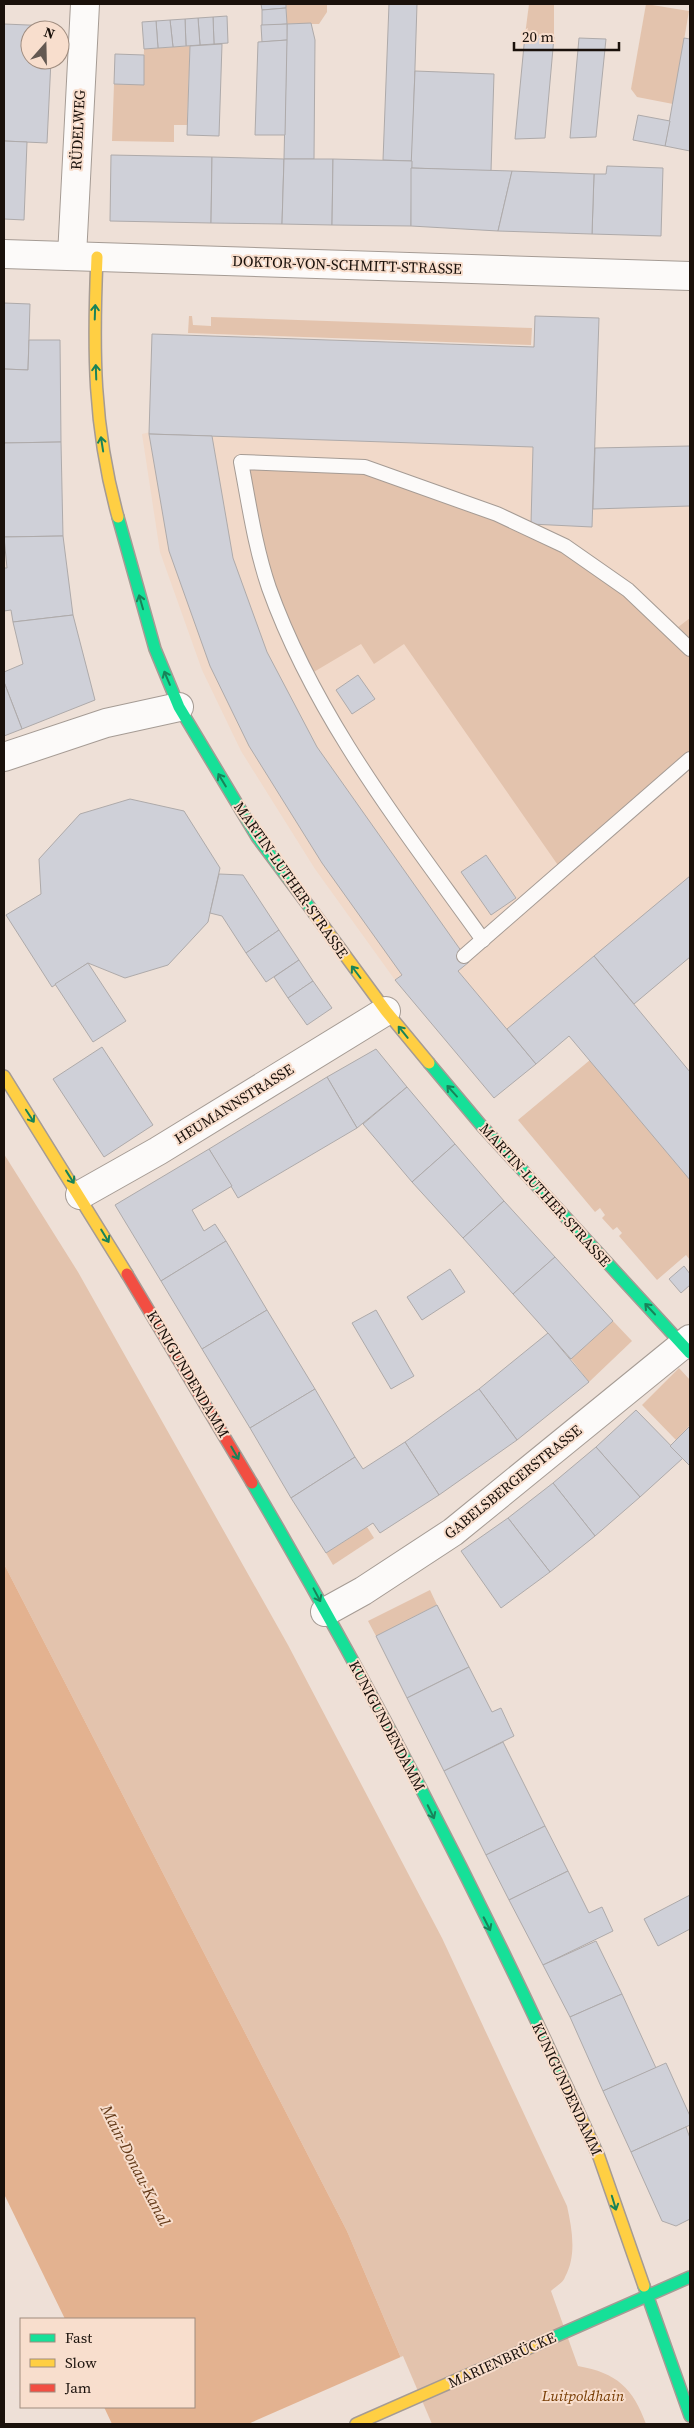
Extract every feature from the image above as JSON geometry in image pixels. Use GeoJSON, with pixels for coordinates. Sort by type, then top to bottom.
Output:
{"type":"FeatureCollection","features":[{"type":"Feature","properties":{"kind":"street","name":"RÜDELWEG"},"geometry":{"type":"LineString","coordinates":[[84,256],[85,4]]}},
{"type":"Feature","properties":{"kind":"street","name":"DOKTOR-VON-SCHMITT-STRASSE"},"geometry":{"type":"LineString","coordinates":[[4,254],[690,276]]}},
{"type":"Feature","properties":{"kind":"street","name":"MARTIN-LUTHER-STRASSE"},"geometry":{"type":"LineString","coordinates":[[84,256],[94,332],[97,412],[108,481],[155,649],[179,707],[257,837],[386,1011],[481,1125],[688,1345]]}},
{"type":"Feature","properties":{"kind":"street"},"geometry":{"type":"LineString","coordinates":[[4,757],[106,723],[179,707]]}},
{"type":"Feature","properties":{"kind":"street","name":"HEUMANNSTRASSE"},"geometry":{"type":"LineString","coordinates":[[80,1194],[158,1151],[386,1011]]}},
{"type":"Feature","properties":{"kind":"street","name":"KUNIGUNDENDAMM"},"geometry":{"type":"LineString","coordinates":[[4,1076],[80,1194],[210,1411],[326,1612],[394,1737],[532,2011],[599,2157],[690,2416]]}},
{"type":"Feature","properties":{"kind":"street","name":"GABELSBERGERSTRASSE"},"geometry":{"type":"LineString","coordinates":[[326,1612],[363,1591],[453,1532],[688,1345]]}},
{"type":"Feature","properties":{"kind":"street","name":"MARIENBRÜCKE"},"geometry":{"type":"LineString","coordinates":[[356,2424],[690,2277]]}},
{"type":"Feature","properties":{"kind":"lane"},"geometry":{"type":"LineString","coordinates":[[483,940],[373,788],[337,730],[308,676],[269,588],[255,539],[241,462],[365,468],[497,514],[565,546],[628,590],[690,649]]}},
{"type":"Feature","properties":{"kind":"lane"},"geometry":{"type":"LineString","coordinates":[[464,956],[690,759]]}},
{"type":"Feature","properties":{"kind":"shaded area"},"geometry":{"type":"Polygon","coordinates":[[[535,316],[599,318],[595,448],[690,446],[690,957],[634,1004],[593,957],[507,1029],[536,1064],[494,1098],[395,980],[315,869],[241,751],[202,670],[160,552],[142,434],[533,347],[535,316]]]}},
{"type":"Feature","properties":{"kind":"green space"},"geometry":{"type":"Polygon","coordinates":[[[286,4],[327,4],[327,12],[319,24],[287,24],[286,4]]]}},
{"type":"Feature","properties":{"kind":"green space"},"geometry":{"type":"Polygon","coordinates":[[[529,4],[554,4],[554,37],[525,35],[529,4]]]}},
{"type":"Feature","properties":{"kind":"green space"},"geometry":{"type":"Polygon","coordinates":[[[646,4],[689,11],[673,104],[637,97],[631,89],[646,4]]]}},
{"type":"Feature","properties":{"kind":"green space"},"geometry":{"type":"Polygon","coordinates":[[[190,46],[187,125],[174,125],[174,142],[112,141],[114,84],[143,84],[144,49],[190,46]]]}},
{"type":"Feature","properties":{"kind":"green space"},"geometry":{"type":"Polygon","coordinates":[[[189,316],[192,316],[193,325],[211,326],[211,317],[532,328],[531,345],[188,333],[189,316]]]}},
{"type":"Feature","properties":{"kind":"green space"},"geometry":{"type":"Polygon","coordinates":[[[241,462],[365,467],[565,546],[673,631],[690,618],[690,759],[562,871],[404,644],[374,664],[361,644],[307,676],[269,588],[241,462]]]}},
{"type":"Feature","properties":{"kind":"green space"},"geometry":{"type":"Polygon","coordinates":[[[590,1060],[690,1180],[690,1260],[686,1255],[657,1280],[619,1236],[622,1233],[617,1227],[613,1230],[602,1218],[605,1215],[600,1208],[595,1212],[518,1120],[590,1060]]]}},
{"type":"Feature","properties":{"kind":"green space","name":"Luitpoldhain"},"geometry":{"type":"Polygon","coordinates":[[[4,1154],[78,1272],[288,1645],[442,1938],[567,2206],[572,2233],[571,2260],[564,2279],[551,2291],[578,2366],[603,2373],[622,2384],[641,2411],[646,2424],[429,2424],[347,2231],[4,1564],[4,1154]]]}},
{"type":"Feature","properties":{"kind":"green space"},"geometry":{"type":"Polygon","coordinates":[[[613,1321],[632,1341],[589,1382],[571,1359],[613,1321]]]}},
{"type":"Feature","properties":{"kind":"green space"},"geometry":{"type":"Polygon","coordinates":[[[679,1368],[690,1380],[690,1425],[676,1440],[642,1405],[679,1368]]]}},
{"type":"Feature","properties":{"kind":"green space"},"geometry":{"type":"Polygon","coordinates":[[[367,1527],[374,1538],[333,1565],[326,1553],[367,1527]]]}},
{"type":"Feature","properties":{"kind":"green space"},"geometry":{"type":"Polygon","coordinates":[[[430,1590],[437,1605],[376,1636],[368,1621],[430,1590]]]}},
{"type":"Feature","properties":{"kind":"water","name":"Main-Donau-Kanal"},"geometry":{"type":"Polygon","coordinates":[[[4,1564],[347,2231],[429,2424],[112,2424],[104,2408],[195,2408],[195,2318],[65,2318],[4,2194],[4,1564]]]}},
{"type":"Feature","properties":{"kind":"pier"},"geometry":{"type":"Polygon","coordinates":[[[403,2356],[432,2424],[248,2424],[403,2356]]]}},
{"type":"Feature","properties":{"kind":"building"},"geometry":{"type":"Polygon","coordinates":[[[261,4],[286,4],[286,8],[262,10],[261,4]]]}},
{"type":"Feature","properties":{"kind":"building"},"geometry":{"type":"Polygon","coordinates":[[[389,4],[417,4],[412,161],[383,160],[389,4]]]}},
{"type":"Feature","properties":{"kind":"building"},"geometry":{"type":"Polygon","coordinates":[[[286,8],[287,24],[262,26],[262,10],[286,8]]]}},
{"type":"Feature","properties":{"kind":"building"},"geometry":{"type":"Polygon","coordinates":[[[227,16],[228,43],[214,44],[213,17],[227,16]]]}},
{"type":"Feature","properties":{"kind":"building"},"geometry":{"type":"Polygon","coordinates":[[[213,17],[214,44],[200,45],[198,18],[213,17]]]}},
{"type":"Feature","properties":{"kind":"building"},"geometry":{"type":"Polygon","coordinates":[[[198,18],[200,45],[186,46],[185,19],[198,18]]]}},
{"type":"Feature","properties":{"kind":"building"},"geometry":{"type":"Polygon","coordinates":[[[185,19],[186,46],[173,47],[170,20],[185,19]]]}},
{"type":"Feature","properties":{"kind":"building"},"geometry":{"type":"Polygon","coordinates":[[[170,20],[173,47],[158,48],[156,21],[170,20]]]}},
{"type":"Feature","properties":{"kind":"building"},"geometry":{"type":"Polygon","coordinates":[[[156,21],[158,48],[144,49],[142,22],[156,21]]]}},
{"type":"Feature","properties":{"kind":"building"},"geometry":{"type":"Polygon","coordinates":[[[311,23],[315,40],[314,159],[284,159],[287,24],[311,23]]]}},
{"type":"Feature","properties":{"kind":"building"},"geometry":{"type":"Polygon","coordinates":[[[4,24],[20,25],[20,70],[51,70],[47,143],[4,141],[4,24]]]}},
{"type":"Feature","properties":{"kind":"building"},"geometry":{"type":"Polygon","coordinates":[[[287,24],[287,40],[262,42],[261,25],[287,24]]]}},
{"type":"Feature","properties":{"kind":"building"},"geometry":{"type":"Polygon","coordinates":[[[525,35],[554,37],[545,138],[515,139],[525,35]]]}},
{"type":"Feature","properties":{"kind":"building"},"geometry":{"type":"Polygon","coordinates":[[[579,38],[606,39],[596,137],[570,138],[579,38]]]}},
{"type":"Feature","properties":{"kind":"building"},"geometry":{"type":"Polygon","coordinates":[[[684,38],[690,39],[690,151],[665,146],[684,38]]]}},
{"type":"Feature","properties":{"kind":"building"},"geometry":{"type":"Polygon","coordinates":[[[287,40],[285,135],[255,135],[258,42],[287,40]]]}},
{"type":"Feature","properties":{"kind":"building"},"geometry":{"type":"Polygon","coordinates":[[[222,44],[219,136],[187,135],[190,46],[222,44]]]}},
{"type":"Feature","properties":{"kind":"building"},"geometry":{"type":"Polygon","coordinates":[[[115,54],[144,55],[144,85],[114,84],[115,54]]]}},
{"type":"Feature","properties":{"kind":"building"},"geometry":{"type":"Polygon","coordinates":[[[415,71],[494,74],[491,171],[411,168],[415,71]]]}},
{"type":"Feature","properties":{"kind":"building"},"geometry":{"type":"Polygon","coordinates":[[[638,115],[670,121],[665,146],[633,140],[638,115]]]}},
{"type":"Feature","properties":{"kind":"building"},"geometry":{"type":"Polygon","coordinates":[[[4,141],[27,142],[24,220],[4,219],[4,141]]]}},
{"type":"Feature","properties":{"kind":"building"},"geometry":{"type":"Polygon","coordinates":[[[111,155],[212,157],[211,223],[110,221],[111,155]]]}},
{"type":"Feature","properties":{"kind":"building"},"geometry":{"type":"Polygon","coordinates":[[[212,157],[284,159],[282,224],[211,223],[212,157]]]}},
{"type":"Feature","properties":{"kind":"building"},"geometry":{"type":"Polygon","coordinates":[[[284,159],[333,159],[332,225],[282,224],[284,159]]]}},
{"type":"Feature","properties":{"kind":"building"},"geometry":{"type":"Polygon","coordinates":[[[333,159],[412,161],[411,226],[332,225],[333,159]]]}},
{"type":"Feature","properties":{"kind":"building"},"geometry":{"type":"Polygon","coordinates":[[[607,166],[663,168],[661,236],[592,234],[594,174],[606,174],[607,166]]]}},
{"type":"Feature","properties":{"kind":"building"},"geometry":{"type":"Polygon","coordinates":[[[411,168],[512,171],[498,231],[411,226],[411,168]]]}},
{"type":"Feature","properties":{"kind":"building"},"geometry":{"type":"Polygon","coordinates":[[[512,171],[594,174],[592,234],[498,231],[512,171]]]}},
{"type":"Feature","properties":{"kind":"building"},"geometry":{"type":"Polygon","coordinates":[[[4,303],[30,304],[28,370],[4,369],[4,303]]]}},
{"type":"Feature","properties":{"kind":"building"},"geometry":{"type":"Polygon","coordinates":[[[535,316],[599,318],[592,527],[531,524],[533,447],[149,434],[152,334],[534,347],[535,316]]]}},
{"type":"Feature","properties":{"kind":"building"},"geometry":{"type":"Polygon","coordinates":[[[29,340],[60,340],[61,442],[4,443],[4,369],[28,370],[29,340]]]}},
{"type":"Feature","properties":{"kind":"building"},"geometry":{"type":"Polygon","coordinates":[[[149,434],[212,436],[233,558],[267,652],[317,747],[469,962],[458,971],[536,1064],[494,1098],[395,980],[402,975],[322,863],[249,746],[210,666],[169,551],[149,434]]]}},
{"type":"Feature","properties":{"kind":"building"},"geometry":{"type":"Polygon","coordinates":[[[61,442],[63,536],[4,537],[4,443],[61,442]]]}},
{"type":"Feature","properties":{"kind":"building"},"geometry":{"type":"Polygon","coordinates":[[[690,446],[690,506],[593,509],[595,448],[690,446]]]}},
{"type":"Feature","properties":{"kind":"building"},"geometry":{"type":"Polygon","coordinates":[[[63,536],[73,615],[13,622],[11,610],[4,611],[4,568],[7,568],[4,537],[63,536]]]}},
{"type":"Feature","properties":{"kind":"building"},"geometry":{"type":"Polygon","coordinates":[[[73,615],[95,700],[22,729],[4,682],[4,672],[23,664],[13,622],[73,615]]]}},
{"type":"Feature","properties":{"kind":"building"},"geometry":{"type":"Polygon","coordinates":[[[358,675],[375,699],[352,714],[336,690],[358,675]]]}},
{"type":"Feature","properties":{"kind":"building"},"geometry":{"type":"Polygon","coordinates":[[[4,682],[22,729],[4,736],[4,682]]]}},
{"type":"Feature","properties":{"kind":"building"},"geometry":{"type":"Polygon","coordinates":[[[130,799],[184,811],[220,868],[208,922],[168,965],[125,978],[88,963],[52,987],[6,915],[41,894],[39,859],[80,814],[130,799]]]}},
{"type":"Feature","properties":{"kind":"building"},"geometry":{"type":"Polygon","coordinates":[[[486,855],[516,898],[491,915],[461,872],[486,855]]]}},
{"type":"Feature","properties":{"kind":"building"},"geometry":{"type":"Polygon","coordinates":[[[219,874],[243,875],[279,930],[246,953],[222,916],[210,913],[219,874]]]}},
{"type":"Feature","properties":{"kind":"building"},"geometry":{"type":"Polygon","coordinates":[[[690,876],[690,957],[634,1004],[594,956],[690,876]]]}},
{"type":"Feature","properties":{"kind":"building"},"geometry":{"type":"Polygon","coordinates":[[[279,930],[299,960],[266,982],[246,953],[279,930]]]}},
{"type":"Feature","properties":{"kind":"building"},"geometry":{"type":"Polygon","coordinates":[[[594,956],[690,1072],[690,1180],[569,1036],[536,1064],[507,1029],[594,956]]]}},
{"type":"Feature","properties":{"kind":"building"},"geometry":{"type":"Polygon","coordinates":[[[299,960],[313,981],[288,998],[274,977],[299,960]]]}},
{"type":"Feature","properties":{"kind":"building"},"geometry":{"type":"Polygon","coordinates":[[[88,963],[126,1021],[93,1042],[55,984],[88,963]]]}},
{"type":"Feature","properties":{"kind":"building"},"geometry":{"type":"Polygon","coordinates":[[[313,981],[332,1008],[307,1025],[288,998],[313,981]]]}},
{"type":"Feature","properties":{"kind":"building"},"geometry":{"type":"Polygon","coordinates":[[[102,1047],[153,1125],[104,1157],[53,1079],[102,1047]]]}},
{"type":"Feature","properties":{"kind":"building"},"geometry":{"type":"Polygon","coordinates":[[[376,1049],[407,1087],[357,1128],[327,1077],[376,1049]]]}},
{"type":"Feature","properties":{"kind":"building"},"geometry":{"type":"Polygon","coordinates":[[[327,1077],[357,1128],[238,1198],[209,1149],[327,1077]]]}},
{"type":"Feature","properties":{"kind":"building"},"geometry":{"type":"Polygon","coordinates":[[[407,1087],[455,1144],[412,1182],[363,1124],[407,1087]]]}},
{"type":"Feature","properties":{"kind":"building"},"geometry":{"type":"Polygon","coordinates":[[[455,1144],[504,1201],[463,1238],[412,1182],[455,1144]]]}},
{"type":"Feature","properties":{"kind":"building"},"geometry":{"type":"Polygon","coordinates":[[[209,1149],[232,1186],[192,1210],[204,1231],[215,1224],[226,1241],[161,1281],[115,1205],[209,1149]]]}},
{"type":"Feature","properties":{"kind":"building"},"geometry":{"type":"Polygon","coordinates":[[[504,1201],[555,1257],[513,1294],[463,1238],[504,1201]]]}},
{"type":"Feature","properties":{"kind":"building"},"geometry":{"type":"Polygon","coordinates":[[[226,1241],[267,1310],[202,1349],[161,1281],[226,1241]]]}},
{"type":"Feature","properties":{"kind":"building"},"geometry":{"type":"Polygon","coordinates":[[[555,1257],[613,1321],[571,1359],[513,1294],[555,1257]]]}},
{"type":"Feature","properties":{"kind":"building"},"geometry":{"type":"Polygon","coordinates":[[[684,1266],[690,1274],[690,1285],[681,1293],[669,1279],[684,1266]]]}},
{"type":"Feature","properties":{"kind":"building"},"geometry":{"type":"Polygon","coordinates":[[[450,1269],[465,1292],[422,1320],[407,1297],[450,1269]]]}},
{"type":"Feature","properties":{"kind":"building"},"geometry":{"type":"Polygon","coordinates":[[[267,1310],[315,1389],[250,1428],[202,1349],[267,1310]]]}},
{"type":"Feature","properties":{"kind":"building"},"geometry":{"type":"Polygon","coordinates":[[[376,1310],[414,1376],[391,1389],[352,1323],[376,1310]]]}},
{"type":"Feature","properties":{"kind":"building"},"geometry":{"type":"Polygon","coordinates":[[[548,1333],[589,1382],[517,1440],[479,1389],[548,1333]]]}},
{"type":"Feature","properties":{"kind":"building"},"geometry":{"type":"Polygon","coordinates":[[[315,1389],[355,1457],[291,1498],[250,1428],[315,1389]]]}},
{"type":"Feature","properties":{"kind":"building"},"geometry":{"type":"Polygon","coordinates":[[[479,1389],[517,1440],[439,1495],[405,1442],[479,1389]]]}},
{"type":"Feature","properties":{"kind":"building"},"geometry":{"type":"Polygon","coordinates":[[[636,1410],[683,1458],[640,1497],[596,1447],[636,1410]]]}},
{"type":"Feature","properties":{"kind":"building"},"geometry":{"type":"Polygon","coordinates":[[[690,1426],[690,1466],[670,1446],[690,1426]]]}},
{"type":"Feature","properties":{"kind":"building"},"geometry":{"type":"Polygon","coordinates":[[[405,1442],[439,1495],[380,1533],[373,1523],[326,1553],[291,1498],[355,1457],[363,1469],[405,1442]]]}},
{"type":"Feature","properties":{"kind":"building"},"geometry":{"type":"Polygon","coordinates":[[[596,1447],[640,1497],[595,1536],[553,1483],[596,1447]]]}},
{"type":"Feature","properties":{"kind":"building"},"geometry":{"type":"Polygon","coordinates":[[[553,1483],[595,1536],[550,1572],[508,1518],[553,1483]]]}},
{"type":"Feature","properties":{"kind":"building"},"geometry":{"type":"Polygon","coordinates":[[[508,1518],[550,1572],[501,1608],[461,1551],[508,1518]]]}},
{"type":"Feature","properties":{"kind":"building"},"geometry":{"type":"Polygon","coordinates":[[[437,1605],[469,1667],[407,1698],[376,1636],[437,1605]]]}},
{"type":"Feature","properties":{"kind":"building"},"geometry":{"type":"Polygon","coordinates":[[[469,1667],[492,1712],[501,1708],[514,1736],[444,1771],[407,1698],[469,1667]]]}},
{"type":"Feature","properties":{"kind":"building"},"geometry":{"type":"Polygon","coordinates":[[[503,1742],[545,1826],[486,1855],[444,1771],[503,1742]]]}},
{"type":"Feature","properties":{"kind":"building"},"geometry":{"type":"Polygon","coordinates":[[[545,1826],[568,1871],[509,1900],[486,1855],[545,1826]]]}},
{"type":"Feature","properties":{"kind":"building"},"geometry":{"type":"Polygon","coordinates":[[[568,1871],[589,1913],[602,1907],[613,1931],[543,1965],[509,1900],[568,1871]]]}},
{"type":"Feature","properties":{"kind":"building"},"geometry":{"type":"Polygon","coordinates":[[[690,1895],[690,1929],[658,1946],[644,1919],[690,1895]]]}},
{"type":"Feature","properties":{"kind":"building"},"geometry":{"type":"Polygon","coordinates":[[[596,1941],[622,1994],[570,2017],[543,1965],[596,1941]]]}},
{"type":"Feature","properties":{"kind":"building"},"geometry":{"type":"Polygon","coordinates":[[[622,1994],[656,2068],[603,2091],[570,2017],[622,1994]]]}},
{"type":"Feature","properties":{"kind":"building"},"geometry":{"type":"Polygon","coordinates":[[[666,2063],[690,2116],[690,2125],[631,2152],[603,2091],[666,2063]]]}},
{"type":"Feature","properties":{"kind":"building"},"geometry":{"type":"Polygon","coordinates":[[[686,2127],[690,2138],[690,2219],[676,2226],[662,2221],[631,2152],[686,2127]]]}},
{"type":"Feature","properties":{"kind":"traffic: fast"},"geometry":{"type":"LineString","coordinates":[[118,517],[155,649],[179,707],[257,837],[314,913]]}},
{"type":"Feature","properties":{"kind":"traffic: fast"},"geometry":{"type":"LineString","coordinates":[[429,1063],[481,1125],[690,1353]]}},
{"type":"Feature","properties":{"kind":"traffic: fast"},"geometry":{"type":"LineString","coordinates":[[252,1483],[337,1631],[418,1782],[495,1935],[568,2089]]}},
{"type":"Feature","properties":{"kind":"traffic: fast"},"geometry":{"type":"LineString","coordinates":[[547,2340],[690,2277]]}},
{"type":"Feature","properties":{"kind":"traffic: fast"},"geometry":{"type":"LineString","coordinates":[[644,2286],[690,2416]]}},
{"type":"Feature","properties":{"kind":"traffic: slow"},"geometry":{"type":"LineString","coordinates":[[97,257],[95,356],[99,419],[110,484],[118,517]]}},
{"type":"Feature","properties":{"kind":"traffic: slow"},"geometry":{"type":"LineString","coordinates":[[314,913],[386,1011],[429,1063]]}},
{"type":"Feature","properties":{"kind":"traffic: slow"},"geometry":{"type":"LineString","coordinates":[[4,1076],[127,1274]]}},
{"type":"Feature","properties":{"kind":"traffic: slow"},"geometry":{"type":"LineString","coordinates":[[568,2089],[599,2157],[644,2286]]}},
{"type":"Feature","properties":{"kind":"traffic: slow"},"geometry":{"type":"LineString","coordinates":[[356,2424],[547,2340]]}},
{"type":"Feature","properties":{"kind":"traffic: jam"},"geometry":{"type":"LineString","coordinates":[[127,1274],[252,1483]]}}]}
